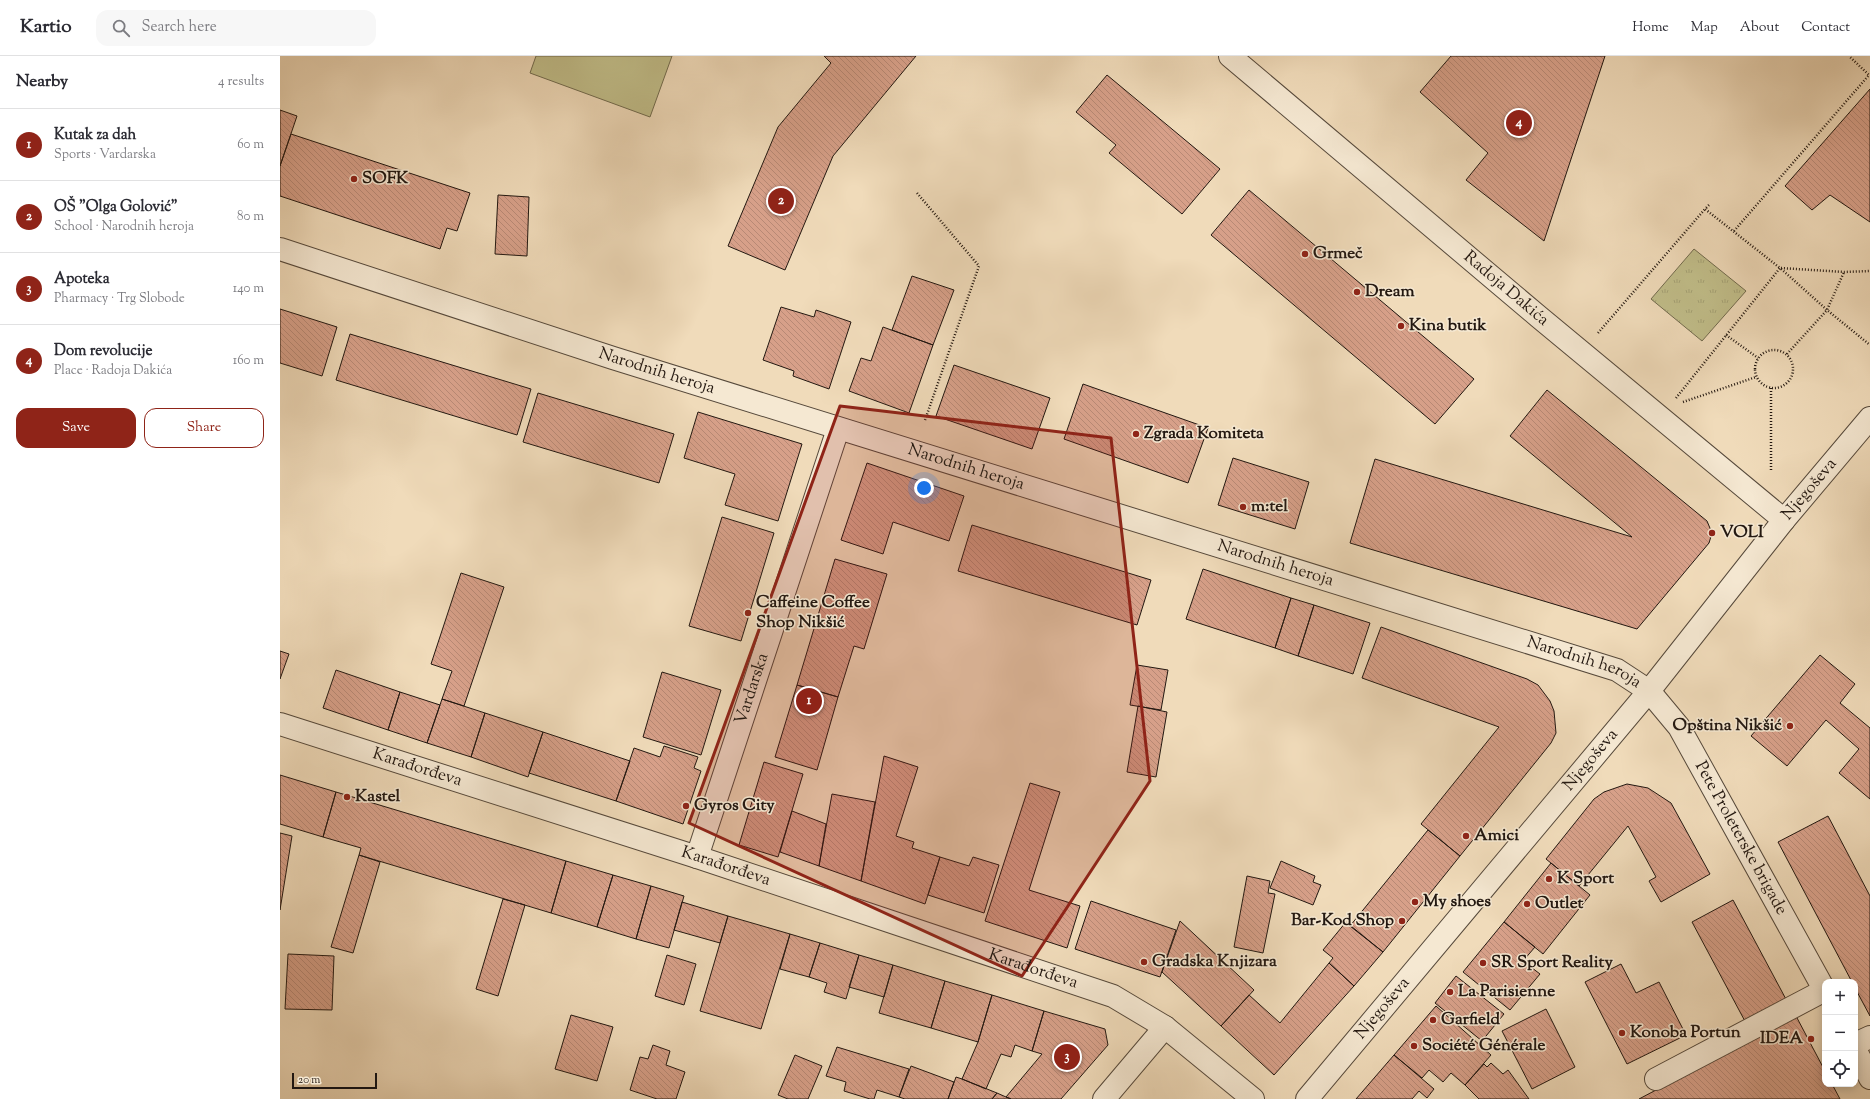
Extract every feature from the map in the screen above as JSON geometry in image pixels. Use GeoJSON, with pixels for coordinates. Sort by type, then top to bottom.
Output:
{"type":"FeatureCollection","features":[{"type":"Feature","properties":{"kind":"street","name":"Radoja Dakića"},"geometry":{"type":"LineString","coordinates":[[1230,56],[1539,317],[1784,520]]}},
{"type":"Feature","properties":{"kind":"street","name":"Narodnih heroja"},"geometry":{"type":"LineString","coordinates":[[280,249],[613,358],[1617,670],[1649,691]]}},
{"type":"Feature","properties":{"kind":"street","name":"Njegoševa"},"geometry":{"type":"LineString","coordinates":[[1307,1099],[1649,691],[1784,520],[1870,418]]}},
{"type":"Feature","properties":{"kind":"street","name":"Vardarska"},"geometry":{"type":"LineString","coordinates":[[697,857],[838,428]]}},
{"type":"Feature","properties":{"kind":"street","name":"Pete Proleterske brigade"},"geometry":{"type":"LineString","coordinates":[[1649,691],[1680,727],[1822,985]]}},
{"type":"Feature","properties":{"kind":"street","name":"Karađorđeva"},"geometry":{"type":"LineString","coordinates":[[280,724],[697,857],[1113,996],[1164,1027],[1253,1099]]}},
{"type":"Feature","properties":{"kind":"street"},"geometry":{"type":"LineString","coordinates":[[1656,1078],[1822,992]]}},
{"type":"Feature","properties":{"kind":"street"},"geometry":{"type":"LineString","coordinates":[[1104,1099],[1164,1027]]}},
{"type":"Feature","properties":{"kind":"street"},"geometry":{"type":"LineString","coordinates":[[1858,1043],[1870,1037]]}},
{"type":"Feature","properties":{"kind":"street"},"geometry":{"type":"LineString","coordinates":[[1856,1051],[1870,1078]]}},
{"type":"Feature","properties":{"kind":"path"},"geometry":{"type":"LineString","coordinates":[[1734,232],[1869,75],[1849,56]]}},
{"type":"Feature","properties":{"kind":"path"},"geometry":{"type":"LineString","coordinates":[[917,193],[979,266],[925,420]]}},
{"type":"Feature","properties":{"kind":"path"},"geometry":{"type":"LineString","coordinates":[[1598,334],[1709,205]]}},
{"type":"Feature","properties":{"kind":"path"},"geometry":{"type":"LineString","coordinates":[[1705,209],[1780,268],[1827,310],[1870,345]]}},
{"type":"Feature","properties":{"kind":"path"},"geometry":{"type":"LineString","coordinates":[[1780,268],[1844,272],[1870,271]]}},
{"type":"Feature","properties":{"kind":"path"},"geometry":{"type":"LineString","coordinates":[[1676,398],[1780,268]]}},
{"type":"Feature","properties":{"kind":"path"},"geometry":{"type":"LineString","coordinates":[[1787,354],[1827,310],[1844,272]]}},
{"type":"Feature","properties":{"kind":"path"},"geometry":{"type":"LineString","coordinates":[[1726,335],[1758,358]]}},
{"type":"Feature","properties":{"kind":"path"},"geometry":{"type":"LineString","coordinates":[[1768,350],[1781,350],[1787,354],[1793,365],[1792,377],[1784,386],[1771,388],[1760,382],[1756,377],[1755,371],[1758,358],[1768,350]]}},
{"type":"Feature","properties":{"kind":"path"},"geometry":{"type":"LineString","coordinates":[[1681,402],[1756,377]]}},
{"type":"Feature","properties":{"kind":"path"},"geometry":{"type":"LineString","coordinates":[[1771,388],[1771,471]]}},
{"type":"Feature","properties":{"kind":"highlighted area"},"geometry":{"type":"Polygon","coordinates":[[[840,406],[1111,438],[1150,781],[1022,976],[689,823],[840,406]]]}},
{"type":"Feature","properties":{"kind":"green space"},"geometry":{"type":"Polygon","coordinates":[[[536,56],[672,56],[650,117],[530,73],[536,56]]]}},
{"type":"Feature","properties":{"kind":"green space"},"geometry":{"type":"Polygon","coordinates":[[[1694,249],[1746,291],[1702,341],[1651,299],[1694,249]]]}},
{"type":"Feature","properties":{"kind":"building"},"geometry":{"type":"Polygon","coordinates":[[[824,56],[916,56],[833,156],[785,270],[728,246],[778,127],[831,63],[824,56]]]}},
{"type":"Feature","properties":{"kind":"building"},"geometry":{"type":"Polygon","coordinates":[[[1451,56],[1605,56],[1544,241],[1466,180],[1488,153],[1420,92],[1451,56]]]}},
{"type":"Feature","properties":{"kind":"building"},"geometry":{"type":"Polygon","coordinates":[[[1107,75],[1220,169],[1182,214],[1109,153],[1116,145],[1076,112],[1107,75]]]}},
{"type":"Feature","properties":{"kind":"building"},"geometry":{"type":"Polygon","coordinates":[[[1870,89],[1870,222],[1830,195],[1812,210],[1785,186],[1870,89]]]}},
{"type":"Feature","properties":{"kind":"building"},"geometry":{"type":"Polygon","coordinates":[[[280,110],[297,116],[280,166],[280,110]]]}},
{"type":"Feature","properties":{"kind":"building","name":"SOFK"},"geometry":{"type":"Polygon","coordinates":[[[291,134],[470,193],[457,231],[447,228],[440,249],[280,196],[280,166],[291,134]]]}},
{"type":"Feature","properties":{"kind":"building"},"geometry":{"type":"Polygon","coordinates":[[[1249,190],[1474,379],[1435,424],[1211,235],[1249,190]]]}},
{"type":"Feature","properties":{"kind":"building"},"geometry":{"type":"Polygon","coordinates":[[[498,195],[529,197],[527,256],[495,254],[498,195]]]}},
{"type":"Feature","properties":{"kind":"building"},"geometry":{"type":"Polygon","coordinates":[[[912,276],[954,290],[933,345],[892,330],[912,276]]]}},
{"type":"Feature","properties":{"kind":"building"},"geometry":{"type":"Polygon","coordinates":[[[781,307],[814,317],[816,310],[851,322],[829,389],[793,376],[794,371],[763,360],[781,307]]]}},
{"type":"Feature","properties":{"kind":"building"},"geometry":{"type":"Polygon","coordinates":[[[280,309],[337,327],[322,376],[280,363],[280,309]]]}},
{"type":"Feature","properties":{"kind":"building"},"geometry":{"type":"Polygon","coordinates":[[[883,327],[933,345],[909,413],[849,391],[861,358],[871,361],[883,327]]]}},
{"type":"Feature","properties":{"kind":"building"},"geometry":{"type":"Polygon","coordinates":[[[350,334],[531,389],[517,435],[336,380],[350,334]]]}},
{"type":"Feature","properties":{"kind":"building"},"geometry":{"type":"Polygon","coordinates":[[[954,365],[1050,398],[1032,449],[936,416],[954,365]]]}},
{"type":"Feature","properties":{"kind":"building","name":"Zgrada Komiteta"},"geometry":{"type":"Polygon","coordinates":[[[1083,384],[1208,428],[1188,483],[1064,439],[1083,384]]]}},
{"type":"Feature","properties":{"kind":"building"},"geometry":{"type":"Polygon","coordinates":[[[1547,390],[1707,521],[1712,533],[1709,543],[1637,629],[1350,543],[1375,459],[1632,537],[1510,436],[1547,390]]]}},
{"type":"Feature","properties":{"kind":"building"},"geometry":{"type":"Polygon","coordinates":[[[538,393],[674,434],[659,483],[523,442],[538,393]]]}},
{"type":"Feature","properties":{"kind":"building"},"geometry":{"type":"Polygon","coordinates":[[[698,412],[802,444],[778,521],[725,505],[735,474],[684,458],[698,412]]]}},
{"type":"Feature","properties":{"kind":"building"},"geometry":{"type":"Polygon","coordinates":[[[1233,458],[1309,482],[1295,529],[1218,505],[1233,458]]]}},
{"type":"Feature","properties":{"kind":"building"},"geometry":{"type":"Polygon","coordinates":[[[867,463],[964,496],[949,541],[893,522],[883,554],[841,540],[867,463]]]}},
{"type":"Feature","properties":{"kind":"building"},"geometry":{"type":"Polygon","coordinates":[[[722,517],[774,533],[741,641],[689,626],[722,517]]]}},
{"type":"Feature","properties":{"kind":"building"},"geometry":{"type":"Polygon","coordinates":[[[972,525],[1151,580],[1137,625],[958,571],[972,525]]]}},
{"type":"Feature","properties":{"kind":"building"},"geometry":{"type":"Polygon","coordinates":[[[835,559],[887,574],[864,649],[854,646],[838,697],[797,685],[835,559]]]}},
{"type":"Feature","properties":{"kind":"building"},"geometry":{"type":"Polygon","coordinates":[[[1203,569],[1291,598],[1275,648],[1186,619],[1203,569]]]}},
{"type":"Feature","properties":{"kind":"building"},"geometry":{"type":"Polygon","coordinates":[[[461,573],[504,587],[464,706],[442,699],[452,671],[431,664],[461,573]]]}},
{"type":"Feature","properties":{"kind":"building"},"geometry":{"type":"Polygon","coordinates":[[[1291,598],[1314,605],[1298,656],[1275,648],[1291,598]]]}},
{"type":"Feature","properties":{"kind":"building"},"geometry":{"type":"Polygon","coordinates":[[[1314,605],[1370,623],[1353,674],[1298,656],[1314,605]]]}},
{"type":"Feature","properties":{"kind":"building"},"geometry":{"type":"Polygon","coordinates":[[[1381,627],[1527,679],[1538,685],[1550,701],[1554,711],[1556,733],[1551,743],[1460,856],[1421,824],[1499,727],[1362,678],[1381,627]]]}},
{"type":"Feature","properties":{"kind":"building"},"geometry":{"type":"Polygon","coordinates":[[[280,651],[289,654],[280,679],[280,651]]]}},
{"type":"Feature","properties":{"kind":"building","name":"Opština Nikšić"},"geometry":{"type":"Polygon","coordinates":[[[1820,655],[1855,684],[1840,703],[1870,728],[1870,799],[1839,773],[1859,749],[1826,720],[1787,766],[1751,736],[1820,655]]]}},
{"type":"Feature","properties":{"kind":"building"},"geometry":{"type":"Polygon","coordinates":[[[1137,665],[1168,670],[1161,710],[1130,705],[1137,665]]]}},
{"type":"Feature","properties":{"kind":"building"},"geometry":{"type":"Polygon","coordinates":[[[336,670],[400,692],[388,730],[323,708],[336,670]]]}},
{"type":"Feature","properties":{"kind":"building"},"geometry":{"type":"Polygon","coordinates":[[[662,672],[721,690],[701,755],[643,737],[662,672]]]}},
{"type":"Feature","properties":{"kind":"building"},"geometry":{"type":"Polygon","coordinates":[[[797,685],[838,697],[817,770],[775,757],[797,685]]]}},
{"type":"Feature","properties":{"kind":"building"},"geometry":{"type":"Polygon","coordinates":[[[400,692],[440,705],[427,743],[388,730],[400,692]]]}},
{"type":"Feature","properties":{"kind":"building"},"geometry":{"type":"Polygon","coordinates":[[[442,699],[485,713],[471,757],[427,743],[442,699]]]}},
{"type":"Feature","properties":{"kind":"building"},"geometry":{"type":"Polygon","coordinates":[[[1138,706],[1167,712],[1156,777],[1127,772],[1138,706]]]}},
{"type":"Feature","properties":{"kind":"building"},"geometry":{"type":"Polygon","coordinates":[[[485,713],[543,732],[528,777],[471,757],[485,713]]]}},
{"type":"Feature","properties":{"kind":"building"},"geometry":{"type":"Polygon","coordinates":[[[543,732],[630,761],[616,801],[529,773],[543,732]]]}},
{"type":"Feature","properties":{"kind":"building"},"geometry":{"type":"Polygon","coordinates":[[[664,746],[698,757],[694,768],[701,771],[683,824],[616,801],[634,748],[660,757],[664,746]]]}},
{"type":"Feature","properties":{"kind":"building"},"geometry":{"type":"Polygon","coordinates":[[[884,756],[918,767],[896,836],[914,842],[912,848],[940,857],[925,904],[861,881],[884,756]]]}},
{"type":"Feature","properties":{"kind":"building"},"geometry":{"type":"Polygon","coordinates":[[[764,762],[803,774],[778,857],[739,845],[764,762]]]}},
{"type":"Feature","properties":{"kind":"building"},"geometry":{"type":"Polygon","coordinates":[[[280,775],[336,792],[323,837],[280,824],[280,775]]]}},
{"type":"Feature","properties":{"kind":"building"},"geometry":{"type":"Polygon","coordinates":[[[1030,783],[1060,792],[1029,890],[1080,906],[1067,948],[985,921],[1030,783]]]}},
{"type":"Feature","properties":{"kind":"building"},"geometry":{"type":"Polygon","coordinates":[[[1627,784],[1648,788],[1671,803],[1710,874],[1661,902],[1649,881],[1656,877],[1628,826],[1579,886],[1546,859],[1594,799],[1604,792],[1627,784]]]}},
{"type":"Feature","properties":{"kind":"building"},"geometry":{"type":"Polygon","coordinates":[[[336,792],[566,861],[551,913],[359,855],[361,848],[323,837],[336,792]]]}},
{"type":"Feature","properties":{"kind":"building"},"geometry":{"type":"Polygon","coordinates":[[[832,794],[875,802],[861,881],[819,866],[832,794]]]}},
{"type":"Feature","properties":{"kind":"building"},"geometry":{"type":"Polygon","coordinates":[[[792,811],[826,824],[819,866],[780,852],[792,811]]]}},
{"type":"Feature","properties":{"kind":"building"},"geometry":{"type":"Polygon","coordinates":[[[1828,816],[1870,896],[1870,1016],[1858,994],[1858,979],[1850,979],[1778,842],[1828,816]]]}},
{"type":"Feature","properties":{"kind":"building"},"geometry":{"type":"Polygon","coordinates":[[[1428,830],[1460,856],[1383,952],[1350,926],[1428,830]]]}},
{"type":"Feature","properties":{"kind":"building"},"geometry":{"type":"Polygon","coordinates":[[[280,833],[292,836],[280,910],[280,833]]]}},
{"type":"Feature","properties":{"kind":"building"},"geometry":{"type":"Polygon","coordinates":[[[359,855],[380,862],[353,953],[331,947],[359,855]]]}},
{"type":"Feature","properties":{"kind":"building"},"geometry":{"type":"Polygon","coordinates":[[[940,857],[969,866],[973,857],[999,865],[984,913],[928,895],[940,857]]]}},
{"type":"Feature","properties":{"kind":"building"},"geometry":{"type":"Polygon","coordinates":[[[566,861],[613,875],[597,927],[551,913],[566,861]]]}},
{"type":"Feature","properties":{"kind":"building"},"geometry":{"type":"Polygon","coordinates":[[[1281,861],[1315,876],[1313,882],[1321,885],[1313,905],[1270,888],[1281,861]]]}},
{"type":"Feature","properties":{"kind":"building"},"geometry":{"type":"Polygon","coordinates":[[[1551,863],[1590,895],[1543,954],[1504,922],[1551,863]]]}},
{"type":"Feature","properties":{"kind":"building"},"geometry":{"type":"Polygon","coordinates":[[[613,875],[651,886],[636,939],[597,927],[613,875]]]}},
{"type":"Feature","properties":{"kind":"building"},"geometry":{"type":"Polygon","coordinates":[[[1247,876],[1270,881],[1268,893],[1275,894],[1263,953],[1234,947],[1247,876]]]}},
{"type":"Feature","properties":{"kind":"building"},"geometry":{"type":"Polygon","coordinates":[[[651,886],[684,896],[669,948],[636,939],[651,886]]]}},
{"type":"Feature","properties":{"kind":"building"},"geometry":{"type":"Polygon","coordinates":[[[503,899],[525,905],[498,996],[476,989],[503,899]]]}},
{"type":"Feature","properties":{"kind":"building"},"geometry":{"type":"Polygon","coordinates":[[[1733,900],[1788,1003],[1747,1025],[1692,922],[1733,900]]]}},
{"type":"Feature","properties":{"kind":"building"},"geometry":{"type":"Polygon","coordinates":[[[1091,901],[1176,930],[1160,977],[1075,949],[1091,901]]]}},
{"type":"Feature","properties":{"kind":"building"},"geometry":{"type":"Polygon","coordinates":[[[682,902],[728,916],[720,943],[674,930],[682,902]]]}},
{"type":"Feature","properties":{"kind":"building"},"geometry":{"type":"Polygon","coordinates":[[[728,916],[790,934],[761,1029],[700,1011],[728,916]]]}},
{"type":"Feature","properties":{"kind":"building"},"geometry":{"type":"Polygon","coordinates":[[[1180,921],[1254,990],[1221,1026],[1162,972],[1180,921]]]}},
{"type":"Feature","properties":{"kind":"building"},"geometry":{"type":"Polygon","coordinates":[[[1346,922],[1383,952],[1354,986],[1329,963],[1333,958],[1323,950],[1346,922]]]}},
{"type":"Feature","properties":{"kind":"building"},"geometry":{"type":"Polygon","coordinates":[[[1504,922],[1535,947],[1523,961],[1540,974],[1510,1010],[1463,972],[1504,922]]]}},
{"type":"Feature","properties":{"kind":"building"},"geometry":{"type":"Polygon","coordinates":[[[790,934],[820,943],[809,977],[780,969],[790,934]]]}},
{"type":"Feature","properties":{"kind":"building"},"geometry":{"type":"Polygon","coordinates":[[[820,943],[859,955],[846,999],[824,992],[827,983],[809,977],[820,943]]]}},
{"type":"Feature","properties":{"kind":"building"},"geometry":{"type":"Polygon","coordinates":[[[288,954],[334,956],[332,1010],[285,1009],[288,954]]]}},
{"type":"Feature","properties":{"kind":"building"},"geometry":{"type":"Polygon","coordinates":[[[667,955],[696,964],[684,1005],[655,996],[667,955]]]}},
{"type":"Feature","properties":{"kind":"building"},"geometry":{"type":"Polygon","coordinates":[[[859,955],[893,965],[884,997],[849,987],[859,955]]]}},
{"type":"Feature","properties":{"kind":"building"},"geometry":{"type":"Polygon","coordinates":[[[1329,963],[1354,986],[1274,1075],[1221,1026],[1249,995],[1280,1023],[1329,963]]]}},
{"type":"Feature","properties":{"kind":"building"},"geometry":{"type":"Polygon","coordinates":[[[1621,964],[1636,993],[1659,982],[1686,1035],[1627,1064],[1585,982],[1621,964]]]}},
{"type":"Feature","properties":{"kind":"building"},"geometry":{"type":"Polygon","coordinates":[[[893,965],[945,981],[931,1028],[879,1013],[893,965]]]}},
{"type":"Feature","properties":{"kind":"building"},"geometry":{"type":"Polygon","coordinates":[[[1456,976],[1504,1014],[1482,1041],[1435,1003],[1456,976]]]}},
{"type":"Feature","properties":{"kind":"building"},"geometry":{"type":"Polygon","coordinates":[[[945,981],[992,995],[978,1042],[931,1028],[945,981]]]}},
{"type":"Feature","properties":{"kind":"building"},"geometry":{"type":"Polygon","coordinates":[[[992,995],[1044,1011],[1032,1051],[1015,1045],[1011,1057],[1001,1054],[986,1089],[962,1079],[978,1042],[992,995]]]}},
{"type":"Feature","properties":{"kind":"building"},"geometry":{"type":"Polygon","coordinates":[[[1436,1006],[1491,1055],[1465,1085],[1451,1073],[1443,1082],[1429,1070],[1422,1078],[1394,1055],[1436,1006]]]}},
{"type":"Feature","properties":{"kind":"building"},"geometry":{"type":"Polygon","coordinates":[[[1546,1009],[1575,1067],[1532,1089],[1502,1031],[1546,1009]]]}},
{"type":"Feature","properties":{"kind":"building"},"geometry":{"type":"Polygon","coordinates":[[[1044,1011],[1105,1029],[1108,1045],[1061,1099],[1011,1099],[1006,1097],[1042,1054],[1032,1051],[1044,1011]]]}},
{"type":"Feature","properties":{"kind":"building"},"geometry":{"type":"Polygon","coordinates":[[[571,1015],[613,1027],[597,1081],[555,1069],[571,1015]]]}},
{"type":"Feature","properties":{"kind":"building"},"geometry":{"type":"Polygon","coordinates":[[[1796,1016],[1822,1065],[1822,1087],[1834,1087],[1840,1099],[1639,1099],[1796,1016]]]}},
{"type":"Feature","properties":{"kind":"building"},"geometry":{"type":"Polygon","coordinates":[[[653,1045],[670,1051],[666,1065],[685,1072],[676,1099],[657,1099],[630,1090],[640,1057],[648,1059],[653,1045]]]}},
{"type":"Feature","properties":{"kind":"building"},"geometry":{"type":"Polygon","coordinates":[[[837,1047],[909,1069],[899,1097],[877,1090],[874,1099],[870,1099],[844,1091],[846,1082],[826,1076],[837,1047]]]}},
{"type":"Feature","properties":{"kind":"building"},"geometry":{"type":"Polygon","coordinates":[[[795,1055],[822,1066],[808,1099],[788,1099],[778,1095],[795,1055]]]}},
{"type":"Feature","properties":{"kind":"building"},"geometry":{"type":"Polygon","coordinates":[[[1394,1055],[1434,1089],[1427,1098],[1419,1091],[1412,1099],[1356,1099],[1394,1055]]]}},
{"type":"Feature","properties":{"kind":"building"},"geometry":{"type":"Polygon","coordinates":[[[1491,1063],[1503,1074],[1508,1070],[1529,1099],[1479,1099],[1465,1085],[1484,1064],[1487,1067],[1491,1063]]]}},
{"type":"Feature","properties":{"kind":"building"},"geometry":{"type":"Polygon","coordinates":[[[911,1066],[954,1082],[948,1099],[905,1099],[899,1097],[911,1066]]]}},
{"type":"Feature","properties":{"kind":"building"},"geometry":{"type":"Polygon","coordinates":[[[956,1077],[997,1093],[992,1099],[948,1099],[956,1077]]]}},
{"type":"Feature","properties":{"kind":"building"},"geometry":{"type":"Polygon","coordinates":[[[997,1093],[1006,1097],[1011,1099],[992,1099],[997,1093]]]}},
{"type":"Feature","properties":{"kind":"place","name":"Dom revolucije"},"geometry":{"type":"Point","coordinates":[1519,123]}},
{"type":"Feature","properties":{"kind":"place","name":"SOFK"},"geometry":{"type":"Point","coordinates":[354,179]}},
{"type":"Feature","properties":{"kind":"place","name":"OŠ \"Olga Golović\""},"geometry":{"type":"Point","coordinates":[781,201]}},
{"type":"Feature","properties":{"kind":"place","name":"Grmeč"},"geometry":{"type":"Point","coordinates":[1305,254]}},
{"type":"Feature","properties":{"kind":"place","name":"Dream"},"geometry":{"type":"Point","coordinates":[1357,292]}},
{"type":"Feature","properties":{"kind":"place","name":"Kina butik"},"geometry":{"type":"Point","coordinates":[1401,326]}},
{"type":"Feature","properties":{"kind":"place","name":"Zgrada Komiteta"},"geometry":{"type":"Point","coordinates":[1136,434]}},
{"type":"Feature","properties":{"kind":"place","name":"m:tel"},"geometry":{"type":"Point","coordinates":[1243,507]}},
{"type":"Feature","properties":{"kind":"place","name":"VOLI"},"geometry":{"type":"Point","coordinates":[1712,533]}},
{"type":"Feature","properties":{"kind":"place","name":"Caffeine Coffee Shop Nikšić"},"geometry":{"type":"Point","coordinates":[748,613]}},
{"type":"Feature","properties":{"kind":"place","name":"Kutak za dah"},"geometry":{"type":"Point","coordinates":[809,701]}},
{"type":"Feature","properties":{"kind":"place","name":"Opština Nikšić"},"geometry":{"type":"Point","coordinates":[1790,726]}},
{"type":"Feature","properties":{"kind":"place","name":"Kastel"},"geometry":{"type":"Point","coordinates":[347,797]}},
{"type":"Feature","properties":{"kind":"place","name":"Gyros City"},"geometry":{"type":"Point","coordinates":[686,806]}},
{"type":"Feature","properties":{"kind":"place","name":"Amici"},"geometry":{"type":"Point","coordinates":[1466,836]}},
{"type":"Feature","properties":{"kind":"place","name":"K Sport"},"geometry":{"type":"Point","coordinates":[1549,879]}},
{"type":"Feature","properties":{"kind":"place","name":"My shoes"},"geometry":{"type":"Point","coordinates":[1415,902]}},
{"type":"Feature","properties":{"kind":"place","name":"Outlet"},"geometry":{"type":"Point","coordinates":[1527,904]}},
{"type":"Feature","properties":{"kind":"place","name":"Bar-Kod Shop"},"geometry":{"type":"Point","coordinates":[1402,921]}},
{"type":"Feature","properties":{"kind":"place","name":"Gradska Knjizara"},"geometry":{"type":"Point","coordinates":[1144,962]}},
{"type":"Feature","properties":{"kind":"place","name":"SR Sport Reality"},"geometry":{"type":"Point","coordinates":[1483,963]}},
{"type":"Feature","properties":{"kind":"place","name":"La Parisienne"},"geometry":{"type":"Point","coordinates":[1450,992]}},
{"type":"Feature","properties":{"kind":"place","name":"Garfield"},"geometry":{"type":"Point","coordinates":[1433,1020]}},
{"type":"Feature","properties":{"kind":"place","name":"Konoba Portun"},"geometry":{"type":"Point","coordinates":[1622,1033]}},
{"type":"Feature","properties":{"kind":"place","name":"IDEA"},"geometry":{"type":"Point","coordinates":[1811,1039]}},
{"type":"Feature","properties":{"kind":"place","name":"Société Générale"},"geometry":{"type":"Point","coordinates":[1414,1046]}},
{"type":"Feature","properties":{"kind":"place","name":"Apoteka"},"geometry":{"type":"Point","coordinates":[1067,1057]}}]}
